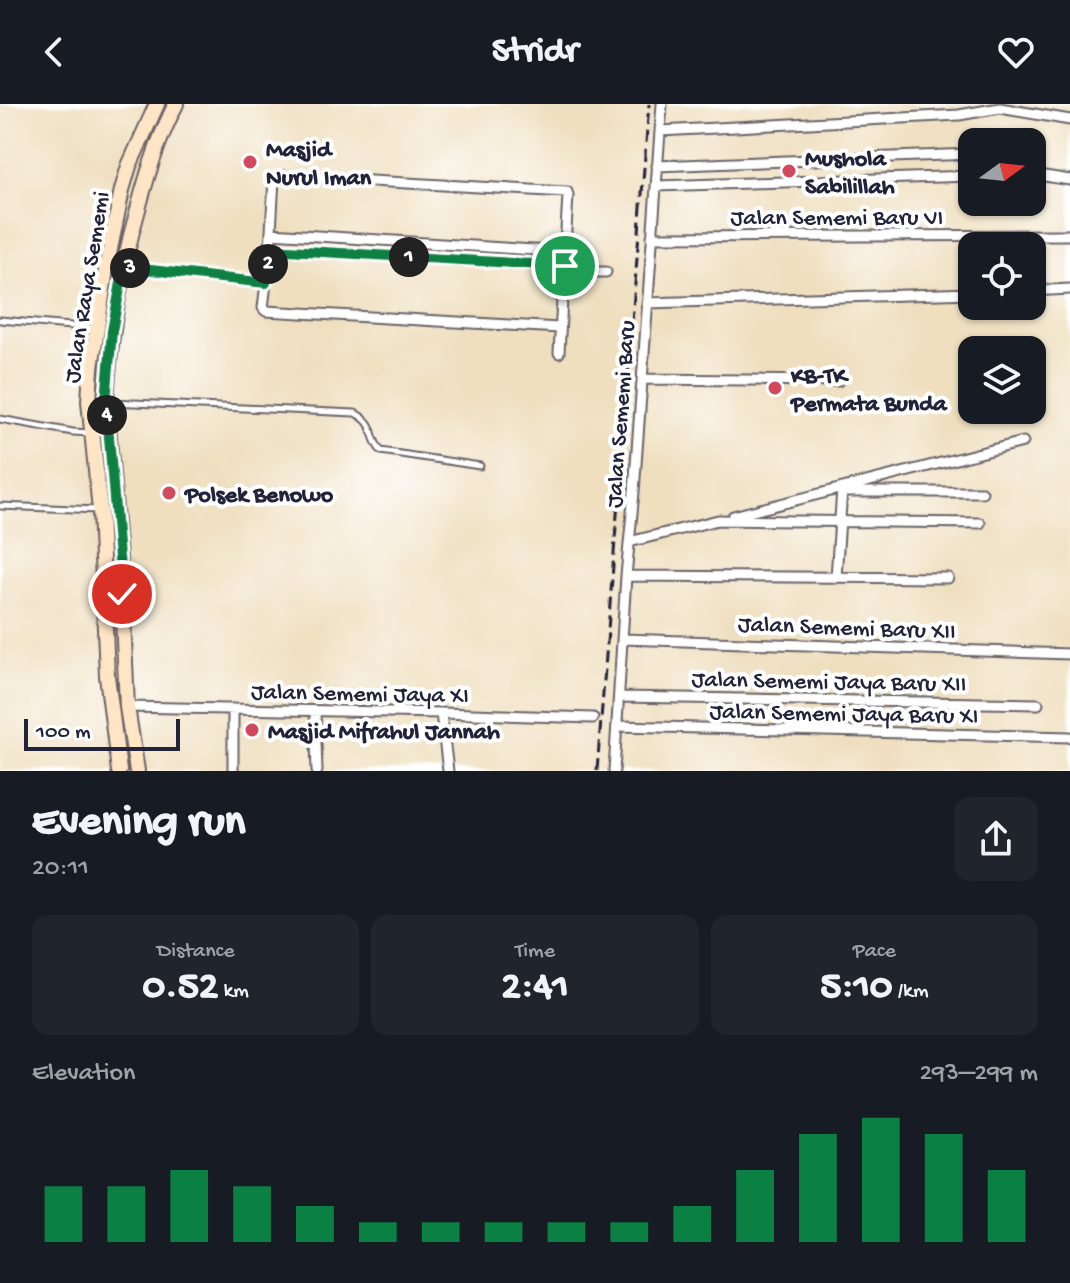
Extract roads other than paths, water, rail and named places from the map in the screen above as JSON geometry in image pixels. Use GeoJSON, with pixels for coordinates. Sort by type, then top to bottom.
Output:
{"type":"FeatureCollection","features":[{"type":"Feature","properties":{"kind":"main road","name":"Jalan Raya Sememi"},"geometry":{"type":"LineString","coordinates":[[119,771],[107,676],[100,510],[89,401],[106,269],[126,178],[157,104]]}},
{"type":"Feature","properties":{"kind":"main road","name":"Jalan Raya Sememi"},"geometry":{"type":"LineString","coordinates":[[137,771],[127,707],[122,594],[106,401],[112,331],[124,267],[151,161],[176,104]]}},
{"type":"Feature","properties":{"kind":"main road"},"geometry":{"type":"LineString","coordinates":[[97,328],[112,331]]}},
{"type":"Feature","properties":{"kind":"street","name":"Jalan Sememi Baru"},"geometry":{"type":"LineString","coordinates":[[614,771],[662,104]]}},
{"type":"Feature","properties":{"kind":"street"},"geometry":{"type":"LineString","coordinates":[[660,131],[959,115],[983,107],[1012,108],[1070,120]]}},
{"type":"Feature","properties":{"kind":"street"},"geometry":{"type":"LineString","coordinates":[[657,166],[958,155]]}},
{"type":"Feature","properties":{"kind":"street"},"geometry":{"type":"LineString","coordinates":[[559,353],[567,192],[281,176],[274,179],[263,308],[266,311],[560,328]]}},
{"type":"Feature","properties":{"kind":"street"},"geometry":{"type":"LineString","coordinates":[[656,186],[958,176]]}},
{"type":"Feature","properties":{"kind":"street"},"geometry":{"type":"LineString","coordinates":[[1046,176],[1070,180]]}},
{"type":"Feature","properties":{"kind":"street"},"geometry":{"type":"LineString","coordinates":[[271,233],[565,252]]}},
{"type":"Feature","properties":{"kind":"street","name":"Jalan Sememi Baru VI"},"geometry":{"type":"LineString","coordinates":[[652,237],[1070,235]]}},
{"type":"Feature","properties":{"kind":"street"},"geometry":{"type":"LineString","coordinates":[[409,242],[409,257]]}},
{"type":"Feature","properties":{"kind":"street"},"geometry":{"type":"LineString","coordinates":[[270,249],[606,272]]}},
{"type":"Feature","properties":{"kind":"street"},"geometry":{"type":"LineString","coordinates":[[124,267],[266,283]]}},
{"type":"Feature","properties":{"kind":"street"},"geometry":{"type":"LineString","coordinates":[[1046,290],[1070,289]]}},
{"type":"Feature","properties":{"kind":"street"},"geometry":{"type":"LineString","coordinates":[[647,303],[958,293]]}},
{"type":"Feature","properties":{"kind":"street"},"geometry":{"type":"LineString","coordinates":[[642,379],[838,381]]}},
{"type":"Feature","properties":{"kind":"street"},"geometry":{"type":"LineString","coordinates":[[629,542],[842,491],[1023,442]]}},
{"type":"Feature","properties":{"kind":"street"},"geometry":{"type":"LineString","coordinates":[[842,491],[982,492]]}},
{"type":"Feature","properties":{"kind":"street"},"geometry":{"type":"LineString","coordinates":[[836,578],[842,491]]}},
{"type":"Feature","properties":{"kind":"street"},"geometry":{"type":"LineString","coordinates":[[718,520],[980,523]]}},
{"type":"Feature","properties":{"kind":"street"},"geometry":{"type":"LineString","coordinates":[[626,576],[948,578]]}},
{"type":"Feature","properties":{"kind":"street","name":"Jalan Sememi Baru XII"},"geometry":{"type":"LineString","coordinates":[[623,639],[1070,654]]}},
{"type":"Feature","properties":{"kind":"street","name":"Jalan Sememi Jaya Baru XII"},"geometry":{"type":"LineString","coordinates":[[619,697],[1038,704]]}},
{"type":"Feature","properties":{"kind":"street","name":"Jalan Sememi Jaya XI"},"geometry":{"type":"LineString","coordinates":[[127,707],[593,718]]}},
{"type":"Feature","properties":{"kind":"street"},"geometry":{"type":"LineString","coordinates":[[233,709],[233,771]]}},
{"type":"Feature","properties":{"kind":"street"},"geometry":{"type":"LineString","coordinates":[[315,711],[317,771]]}},
{"type":"Feature","properties":{"kind":"street"},"geometry":{"type":"LineString","coordinates":[[441,713],[448,771]]}},
{"type":"Feature","properties":{"kind":"street","name":"Jalan Sememi Jaya Baru XI"},"geometry":{"type":"LineString","coordinates":[[617,726],[1070,737]]}},
{"type":"Feature","properties":{"kind":"lane"},"geometry":{"type":"LineString","coordinates":[[0,320],[97,328]]}},
{"type":"Feature","properties":{"kind":"lane"},"geometry":{"type":"LineString","coordinates":[[89,401],[355,413],[371,425],[375,444],[381,451],[480,466]]}},
{"type":"Feature","properties":{"kind":"lane"},"geometry":{"type":"LineString","coordinates":[[0,419],[91,434],[109,434]]}},
{"type":"Feature","properties":{"kind":"lane"},"geometry":{"type":"LineString","coordinates":[[0,506],[100,510]]}},
{"type":"Feature","properties":{"kind":"railway"},"geometry":{"type":"LineString","coordinates":[[597,771],[649,104]]}},
{"type":"Feature","properties":{"kind":"place","name":"Masjid Nurul Iman"},"geometry":{"type":"Point","coordinates":[250,162]}},
{"type":"Feature","properties":{"kind":"place","name":"Mushola Sabilillah"},"geometry":{"type":"Point","coordinates":[789,171]}},
{"type":"Feature","properties":{"kind":"place","name":"KB-TK Permata Bunda"},"geometry":{"type":"Point","coordinates":[775,388]}},
{"type":"Feature","properties":{"kind":"place","name":"Polsek Benowo"},"geometry":{"type":"Point","coordinates":[169,493]}},
{"type":"Feature","properties":{"kind":"place","name":"Masjid Mifrahul Jannah"},"geometry":{"type":"Point","coordinates":[252,730]}}]}
